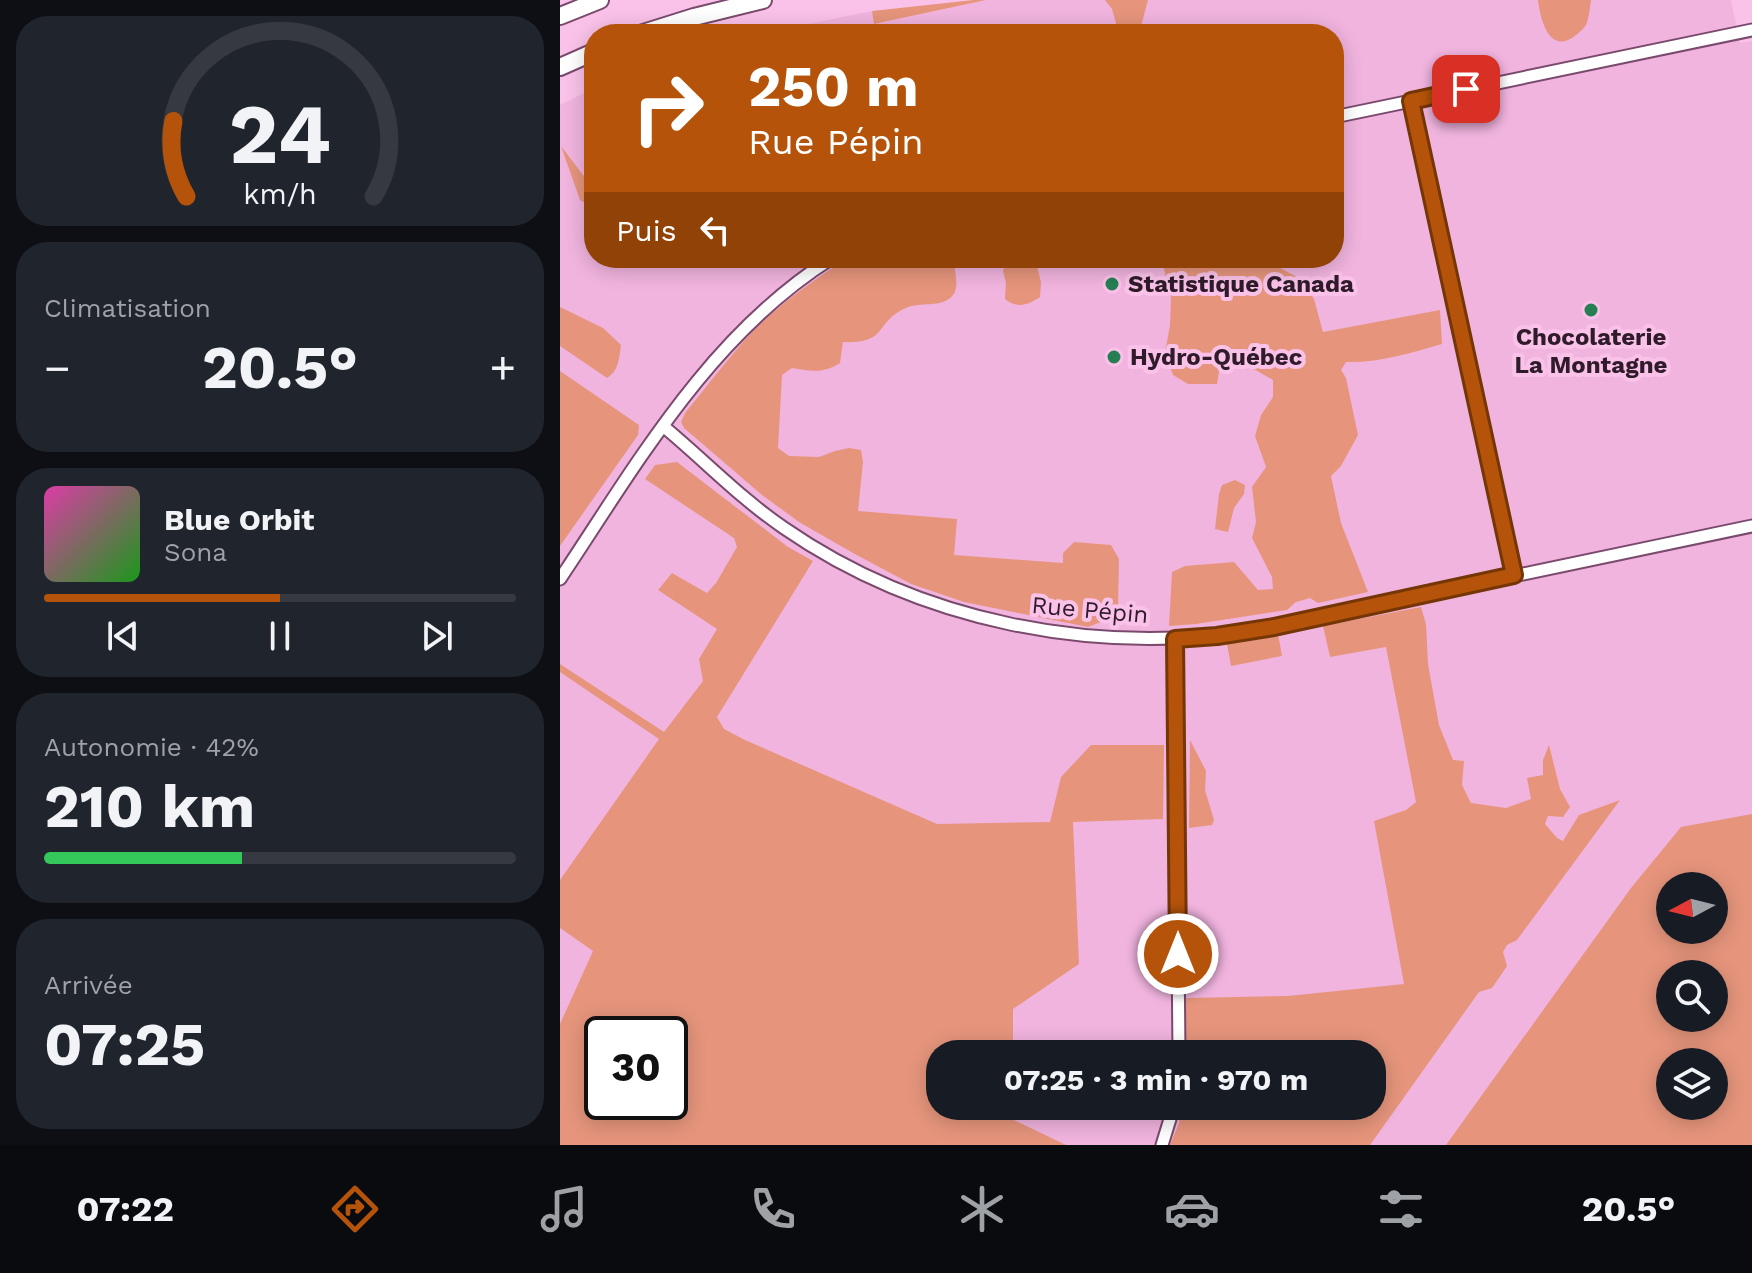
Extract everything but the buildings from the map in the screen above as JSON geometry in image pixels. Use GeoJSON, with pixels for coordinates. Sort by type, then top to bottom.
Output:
{"type":"FeatureCollection","features":[{"type":"Feature","properties":{"kind":"highway"},"geometry":{"type":"LineString","coordinates":[[560,16],[600,0]]}},
{"type":"Feature","properties":{"kind":"highway"},"geometry":{"type":"LineString","coordinates":[[672,24],[763,0]]}},
{"type":"Feature","properties":{"kind":"highway"},"geometry":{"type":"LineString","coordinates":[[560,67],[584,56]]}},
{"type":"Feature","properties":{"kind":"street"},"geometry":{"type":"LineString","coordinates":[[1344,115],[1752,30]]}},
{"type":"Feature","properties":{"kind":"street"},"geometry":{"type":"LineString","coordinates":[[1411,101],[1514,575]]}},
{"type":"Feature","properties":{"kind":"street"},"geometry":{"type":"LineString","coordinates":[[560,579],[696,381],[747,324],[818,268]]}},
{"type":"Feature","properties":{"kind":"street","name":"Rue Pépin"},"geometry":{"type":"LineString","coordinates":[[663,426],[767,515],[808,543],[889,586],[944,606],[1030,628],[1102,637],[1175,639],[1274,627],[1752,526]]}},
{"type":"Feature","properties":{"kind":"street"},"geometry":{"type":"LineString","coordinates":[[1175,639],[1179,1040]]}},
{"type":"Feature","properties":{"kind":"street"},"geometry":{"type":"LineString","coordinates":[[1162,1145],[1170,1120]]}},
{"type":"Feature","properties":{"kind":"shaded area"},"geometry":{"type":"Polygon","coordinates":[[[986,0],[1731,0],[1740,43],[1752,41],[1752,1145],[560,1145],[560,105],[584,93],[584,268],[1344,268],[1344,24],[875,24],[986,0]]]}},
{"type":"Feature","properties":{"kind":"shaded area"},"geometry":{"type":"Polygon","coordinates":[[[986,0],[874,24],[872,11],[986,0]]]}},
{"type":"Feature","properties":{"kind":"shaded area"},"geometry":{"type":"Polygon","coordinates":[[[1105,0],[1148,0],[1142,24],[1116,24],[1112,9],[1105,0]]]}},
{"type":"Feature","properties":{"kind":"shaded area"},"geometry":{"type":"Polygon","coordinates":[[[1538,0],[1591,0],[1586,25],[1572,38],[1557,41],[1547,31],[1538,0]]]}},
{"type":"Feature","properties":{"kind":"shaded area"},"geometry":{"type":"Polygon","coordinates":[[[872,11],[875,24],[809,24],[872,11]]]}},
{"type":"Feature","properties":{"kind":"shaded area"},"geometry":{"type":"Polygon","coordinates":[[[561,146],[584,176],[584,202],[580,200],[561,146]]]}},
{"type":"Feature","properties":{"kind":"shaded area"},"geometry":{"type":"Polygon","coordinates":[[[833,268],[954,268],[955,291],[948,299],[906,308],[868,340],[843,342],[840,363],[828,369],[792,368],[782,375],[778,448],[789,456],[819,457],[849,448],[861,450],[863,462],[858,511],[957,519],[954,555],[1063,563],[1063,553],[1074,542],[1111,545],[1119,559],[1118,607],[1106,620],[1088,627],[964,602],[911,584],[799,522],[762,495],[684,428],[681,422],[685,413],[727,361],[753,331],[798,292],[833,268]]]}},
{"type":"Feature","properties":{"kind":"shaded area"},"geometry":{"type":"Polygon","coordinates":[[[1004,268],[1037,268],[1040,297],[1022,305],[1005,299],[1004,268]]]}},
{"type":"Feature","properties":{"kind":"shaded area"},"geometry":{"type":"Polygon","coordinates":[[[1164,268],[1280,268],[1301,279],[1314,299],[1323,332],[1440,310],[1442,344],[1383,359],[1346,362],[1341,370],[1346,378],[1358,435],[1341,466],[1331,476],[1341,523],[1368,592],[1318,603],[1310,598],[1296,602],[1287,610],[1169,626],[1172,572],[1185,566],[1234,562],[1258,590],[1273,589],[1272,577],[1252,538],[1256,522],[1252,487],[1266,467],[1255,436],[1261,415],[1273,397],[1273,380],[1247,365],[1221,360],[1217,384],[1188,384],[1173,375],[1165,353],[1171,297],[1164,268]]]}},
{"type":"Feature","properties":{"kind":"shaded area"},"geometry":{"type":"Polygon","coordinates":[[[560,307],[603,328],[621,345],[616,368],[607,378],[560,346],[560,307]]]}},
{"type":"Feature","properties":{"kind":"shaded area"},"geometry":{"type":"Polygon","coordinates":[[[560,371],[639,425],[638,435],[560,546],[560,371]]]}},
{"type":"Feature","properties":{"kind":"shaded area"},"geometry":{"type":"Polygon","coordinates":[[[677,462],[788,547],[813,561],[717,717],[724,729],[745,740],[937,824],[1050,822],[1061,777],[1091,745],[1164,745],[1163,819],[1073,822],[1079,964],[1013,1009],[1013,1040],[926,1040],[926,1120],[1014,1120],[1066,1145],[560,1145],[560,1024],[593,951],[560,928],[560,880],[659,739],[560,672],[560,664],[664,732],[703,681],[699,659],[717,629],[658,590],[672,573],[707,593],[737,547],[734,538],[645,479],[655,465],[677,462]]]}},
{"type":"Feature","properties":{"kind":"shaded area"},"geometry":{"type":"Polygon","coordinates":[[[1235,480],[1245,485],[1244,494],[1234,508],[1228,532],[1215,529],[1222,485],[1235,480]]]}},
{"type":"Feature","properties":{"kind":"shaded area"},"geometry":{"type":"Polygon","coordinates":[[[1421,607],[1439,725],[1453,760],[1464,761],[1462,785],[1471,803],[1506,808],[1531,799],[1527,778],[1543,775],[1543,760],[1549,745],[1560,789],[1570,807],[1563,817],[1548,816],[1545,824],[1557,838],[1563,841],[1579,815],[1620,800],[1517,940],[1507,945],[1503,952],[1507,966],[1492,988],[1479,992],[1370,1145],[1170,1145],[1180,1120],[1386,1120],[1386,1040],[1186,1040],[1186,998],[1288,996],[1404,984],[1374,821],[1406,810],[1416,802],[1386,647],[1330,657],[1323,626],[1421,607]]]}},
{"type":"Feature","properties":{"kind":"shaded area"},"geometry":{"type":"Polygon","coordinates":[[[1278,634],[1282,656],[1231,666],[1227,644],[1278,634]]]}},
{"type":"Feature","properties":{"kind":"shaded area"},"geometry":{"type":"Polygon","coordinates":[[[1190,740],[1206,771],[1205,790],[1214,820],[1212,825],[1189,828],[1190,740]]]}},
{"type":"Feature","properties":{"kind":"shaded area"},"geometry":{"type":"Polygon","coordinates":[[[1752,814],[1752,1145],[1446,1145],[1631,888],[1681,827],[1752,814]]]}},
{"type":"Feature","properties":{"kind":"place","name":"Statistique Canada"},"geometry":{"type":"Point","coordinates":[1112,284]}},
{"type":"Feature","properties":{"kind":"place","name":"Chocolaterie La Montagne"},"geometry":{"type":"Point","coordinates":[1591,310]}},
{"type":"Feature","properties":{"kind":"place","name":"Hydro-Québec"},"geometry":{"type":"Point","coordinates":[1114,357]}},
{"type":"Feature","properties":{"kind":"route"},"geometry":{"type":"LineString","coordinates":[[1178,954],[1175,639],[1274,627],[1514,575],[1411,101],[1466,89]]}}]}
